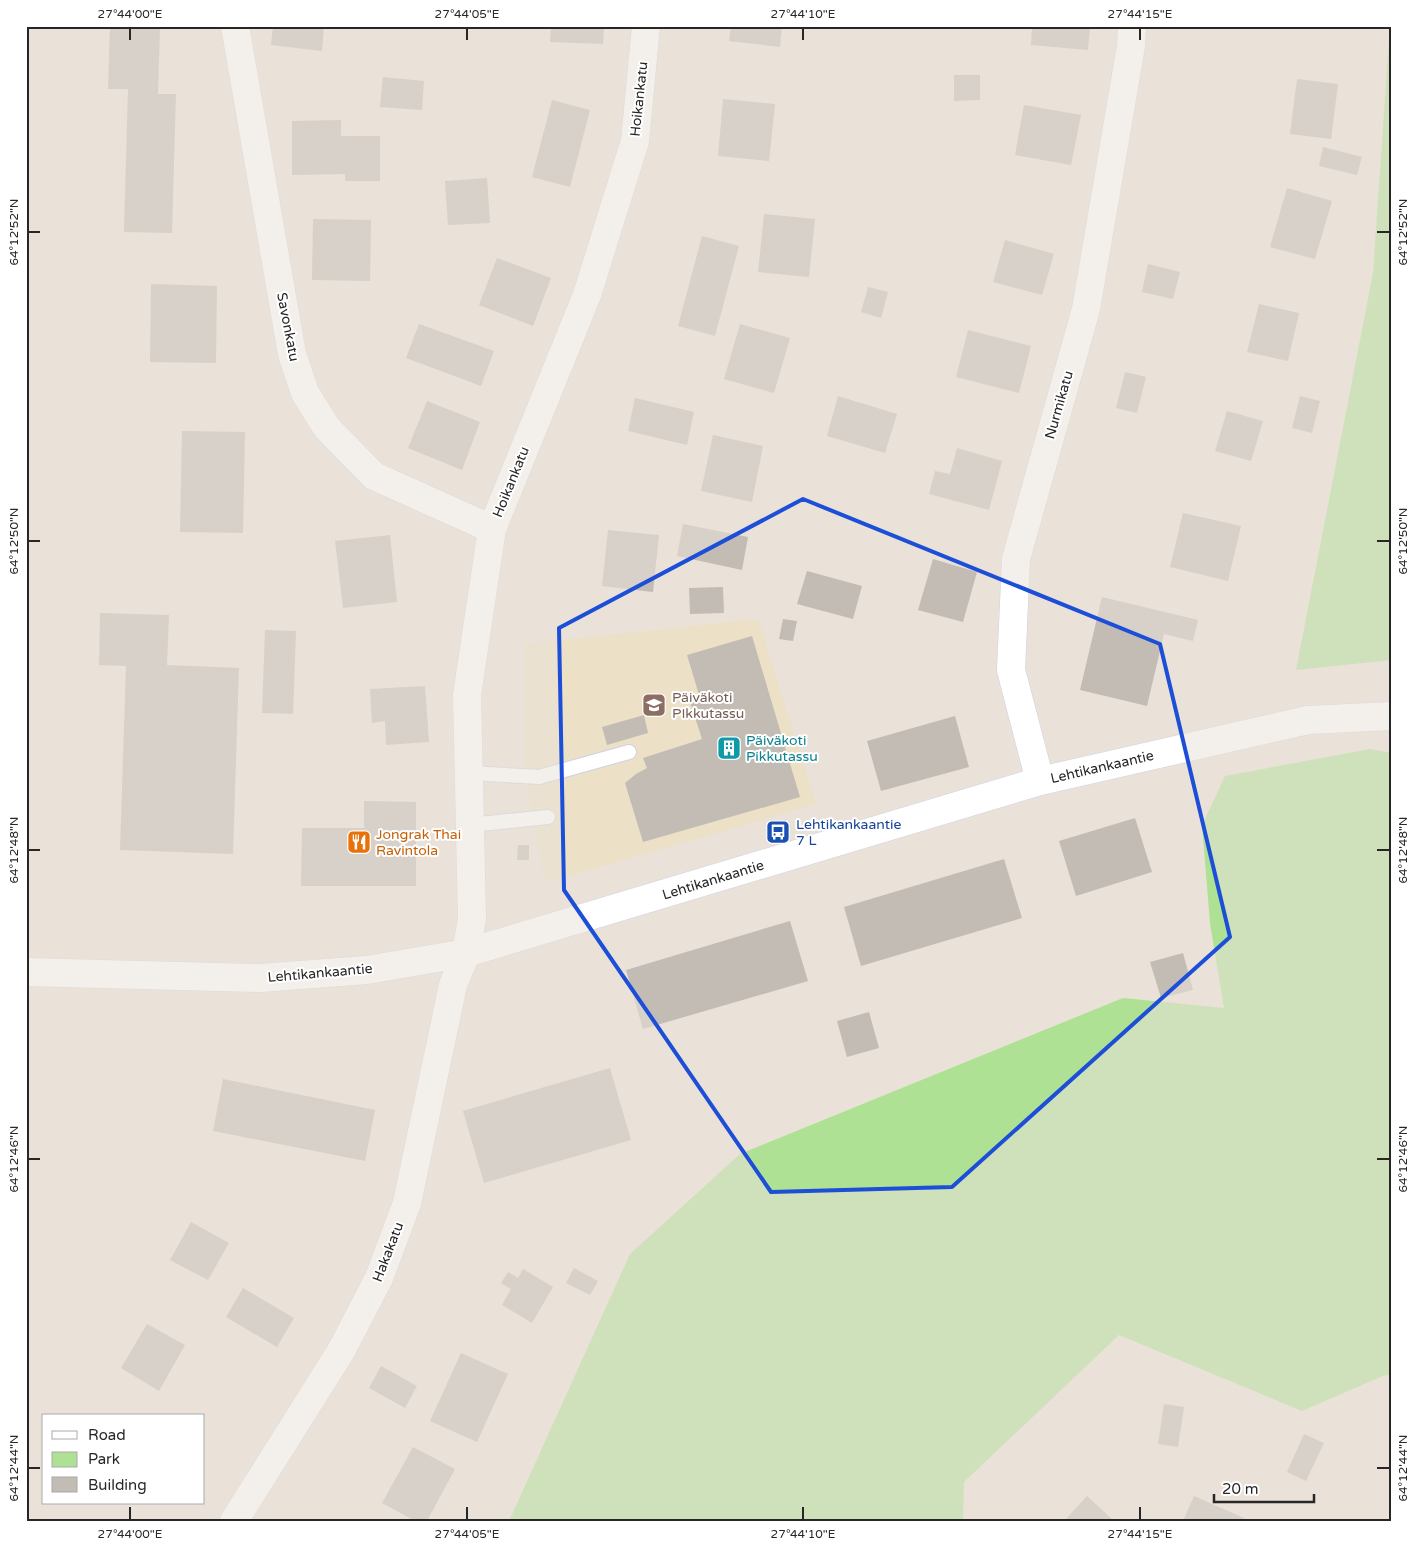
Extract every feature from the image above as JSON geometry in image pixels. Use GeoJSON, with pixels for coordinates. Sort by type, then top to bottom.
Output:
{"type":"FeatureCollection","features":[{"type":"Feature","properties":{"kind":"street","name":"Savonkatu"},"geometry":{"type":"LineString","coordinates":[[235,26],[292,354],[305,393],[327,428],[374,476],[492,529]]}},
{"type":"Feature","properties":{"kind":"street","name":"Hoikankatu"},"geometry":{"type":"LineString","coordinates":[[466,953],[472,919],[467,695],[492,529],[587,295],[632,150],[646,26]]}},
{"type":"Feature","properties":{"kind":"street","name":"Nurmikatu"},"geometry":{"type":"LineString","coordinates":[[1040,781],[1012,670],[1016,558],[1086,309],[1131,46],[1132,26]]}},
{"type":"Feature","properties":{"kind":"street","name":"Lehtikankaantie"},"geometry":{"type":"LineString","coordinates":[[26,972],[260,978],[367,970],[466,953],[1040,781],[1308,720],[1391,716]]}},
{"type":"Feature","properties":{"kind":"street","name":"Hakakatu"},"geometry":{"type":"LineString","coordinates":[[234,1521],[341,1351],[379,1278],[407,1202],[453,985],[466,953]]}},
{"type":"Feature","properties":{"kind":"lane"},"geometry":{"type":"LineString","coordinates":[[469,773],[539,776],[629,752]]}},
{"type":"Feature","properties":{"kind":"lane"},"geometry":{"type":"LineString","coordinates":[[470,825],[548,817]]}},
{"type":"Feature","properties":{"kind":"highlighted area"},"geometry":{"type":"Polygon","coordinates":[[[803,499],[1160,644],[1230,937],[952,1187],[771,1192],[564,890],[559,628],[803,499]]]}},
{"type":"Feature","properties":{"kind":"shaded area","name":"Päiväkoti PIkkutassu"},"geometry":{"type":"Polygon","coordinates":[[[758,619],[816,804],[545,883],[524,767],[524,644],[758,619]]]}},
{"type":"Feature","properties":{"kind":"green space"},"geometry":{"type":"Polygon","coordinates":[[[1390,26],[1391,660],[1296,670],[1373,273],[1390,26]]]}},
{"type":"Feature","properties":{"kind":"green space"},"geometry":{"type":"Polygon","coordinates":[[[1370,749],[1391,753],[1391,1374],[1302,1411],[1119,1335],[964,1482],[963,1521],[509,1521],[630,1254],[740,1154],[1123,998],[1224,1008],[1210,923],[1202,825],[1225,776],[1370,749]]]}},
{"type":"Feature","properties":{"kind":"building"},"geometry":{"type":"Polygon","coordinates":[[[110,26],[160,26],[158,94],[176,94],[172,233],[124,232],[128,89],[108,89],[110,26]]]}},
{"type":"Feature","properties":{"kind":"building"},"geometry":{"type":"Polygon","coordinates":[[[273,26],[324,26],[322,51],[271,45],[273,26]]]}},
{"type":"Feature","properties":{"kind":"building"},"geometry":{"type":"Polygon","coordinates":[[[551,26],[604,26],[603,44],[550,42],[551,26]]]}},
{"type":"Feature","properties":{"kind":"building"},"geometry":{"type":"Polygon","coordinates":[[[731,26],[782,26],[780,47],[729,41],[731,26]]]}},
{"type":"Feature","properties":{"kind":"building"},"geometry":{"type":"Polygon","coordinates":[[[1032,26],[1090,26],[1088,50],[1031,45],[1032,26]]]}},
{"type":"Feature","properties":{"kind":"building"},"geometry":{"type":"Polygon","coordinates":[[[954,75],[980,75],[980,100],[954,101],[954,75]]]}},
{"type":"Feature","properties":{"kind":"building"},"geometry":{"type":"Polygon","coordinates":[[[383,77],[424,81],[422,110],[380,107],[383,77]]]}},
{"type":"Feature","properties":{"kind":"building"},"geometry":{"type":"Polygon","coordinates":[[[1297,79],[1338,84],[1331,139],[1290,134],[1297,79]]]}},
{"type":"Feature","properties":{"kind":"building"},"geometry":{"type":"Polygon","coordinates":[[[723,99],[775,104],[769,161],[718,156],[723,99]]]}},
{"type":"Feature","properties":{"kind":"building"},"geometry":{"type":"Polygon","coordinates":[[[552,100],[590,110],[570,187],[532,177],[552,100]]]}},
{"type":"Feature","properties":{"kind":"building"},"geometry":{"type":"Polygon","coordinates":[[[1024,105],[1081,115],[1071,165],[1015,155],[1024,105]]]}},
{"type":"Feature","properties":{"kind":"building"},"geometry":{"type":"Polygon","coordinates":[[[341,120],[341,136],[380,136],[380,181],[345,181],[345,174],[292,175],[292,121],[341,120]]]}},
{"type":"Feature","properties":{"kind":"building"},"geometry":{"type":"Polygon","coordinates":[[[1323,147],[1362,157],[1357,175],[1319,166],[1323,147]]]}},
{"type":"Feature","properties":{"kind":"building"},"geometry":{"type":"Polygon","coordinates":[[[487,178],[490,223],[448,225],[445,181],[487,178]]]}},
{"type":"Feature","properties":{"kind":"building"},"geometry":{"type":"Polygon","coordinates":[[[1287,188],[1332,201],[1315,259],[1270,247],[1287,188]]]}},
{"type":"Feature","properties":{"kind":"building"},"geometry":{"type":"Polygon","coordinates":[[[764,214],[815,219],[809,277],[758,272],[764,214]]]}},
{"type":"Feature","properties":{"kind":"building"},"geometry":{"type":"Polygon","coordinates":[[[313,219],[371,220],[370,281],[312,280],[313,219]]]}},
{"type":"Feature","properties":{"kind":"building"},"geometry":{"type":"Polygon","coordinates":[[[702,236],[739,246],[715,336],[678,326],[702,236]]]}},
{"type":"Feature","properties":{"kind":"building"},"geometry":{"type":"Polygon","coordinates":[[[1005,240],[1054,254],[1042,295],[993,282],[1005,240]]]}},
{"type":"Feature","properties":{"kind":"building"},"geometry":{"type":"Polygon","coordinates":[[[497,258],[551,278],[533,326],[479,305],[497,258]]]}},
{"type":"Feature","properties":{"kind":"building"},"geometry":{"type":"Polygon","coordinates":[[[1148,264],[1180,272],[1173,299],[1142,292],[1148,264]]]}},
{"type":"Feature","properties":{"kind":"building"},"geometry":{"type":"Polygon","coordinates":[[[151,284],[217,286],[216,363],[150,362],[151,284]]]}},
{"type":"Feature","properties":{"kind":"building"},"geometry":{"type":"Polygon","coordinates":[[[868,287],[888,292],[881,318],[861,312],[868,287]]]}},
{"type":"Feature","properties":{"kind":"building"},"geometry":{"type":"Polygon","coordinates":[[[1259,304],[1299,313],[1288,361],[1247,352],[1259,304]]]}},
{"type":"Feature","properties":{"kind":"building"},"geometry":{"type":"Polygon","coordinates":[[[419,324],[494,351],[481,386],[406,358],[419,324]]]}},
{"type":"Feature","properties":{"kind":"building"},"geometry":{"type":"Polygon","coordinates":[[[740,324],[790,338],[774,393],[724,379],[740,324]]]}},
{"type":"Feature","properties":{"kind":"building"},"geometry":{"type":"Polygon","coordinates":[[[968,330],[1031,346],[1019,393],[956,377],[968,330]]]}},
{"type":"Feature","properties":{"kind":"building"},"geometry":{"type":"Polygon","coordinates":[[[1125,372],[1146,377],[1137,413],[1116,408],[1125,372]]]}},
{"type":"Feature","properties":{"kind":"building"},"geometry":{"type":"Polygon","coordinates":[[[838,396],[897,414],[885,453],[827,436],[838,396]]]}},
{"type":"Feature","properties":{"kind":"building"},"geometry":{"type":"Polygon","coordinates":[[[1300,396],[1320,401],[1312,433],[1292,428],[1300,396]]]}},
{"type":"Feature","properties":{"kind":"building"},"geometry":{"type":"Polygon","coordinates":[[[635,398],[694,412],[687,445],[628,431],[635,398]]]}},
{"type":"Feature","properties":{"kind":"building"},"geometry":{"type":"Polygon","coordinates":[[[427,401],[480,422],[462,470],[408,448],[427,401]]]}},
{"type":"Feature","properties":{"kind":"building"},"geometry":{"type":"Polygon","coordinates":[[[1227,411],[1263,421],[1251,461],[1215,451],[1227,411]]]}},
{"type":"Feature","properties":{"kind":"building"},"geometry":{"type":"Polygon","coordinates":[[[182,431],[245,432],[243,533],[180,532],[182,431]]]}},
{"type":"Feature","properties":{"kind":"building"},"geometry":{"type":"Polygon","coordinates":[[[713,435],[763,446],[752,502],[701,491],[713,435]]]}},
{"type":"Feature","properties":{"kind":"building"},"geometry":{"type":"Polygon","coordinates":[[[957,448],[1002,461],[989,510],[929,494],[935,471],[950,474],[957,448]]]}},
{"type":"Feature","properties":{"kind":"building"},"geometry":{"type":"Polygon","coordinates":[[[1183,513],[1241,526],[1228,581],[1170,567],[1183,513]]]}},
{"type":"Feature","properties":{"kind":"building"},"geometry":{"type":"Polygon","coordinates":[[[683,524],[748,537],[742,570],[677,556],[683,524]]]}},
{"type":"Feature","properties":{"kind":"building"},"geometry":{"type":"Polygon","coordinates":[[[608,530],[659,535],[653,592],[602,586],[608,530]]]}},
{"type":"Feature","properties":{"kind":"building"},"geometry":{"type":"Polygon","coordinates":[[[390,535],[397,602],[343,608],[335,541],[390,535]]]}},
{"type":"Feature","properties":{"kind":"building"},"geometry":{"type":"Polygon","coordinates":[[[933,559],[977,572],[963,622],[918,610],[933,559]]]}},
{"type":"Feature","properties":{"kind":"building"},"geometry":{"type":"Polygon","coordinates":[[[807,571],[862,586],[853,619],[797,604],[807,571]]]}},
{"type":"Feature","properties":{"kind":"building"},"geometry":{"type":"Polygon","coordinates":[[[723,587],[724,613],[690,614],[689,588],[723,587]]]}},
{"type":"Feature","properties":{"kind":"building"},"geometry":{"type":"Polygon","coordinates":[[[1102,597],[1198,620],[1193,641],[1164,634],[1147,706],[1080,690],[1102,597]]]}},
{"type":"Feature","properties":{"kind":"building"},"geometry":{"type":"Polygon","coordinates":[[[100,613],[169,615],[167,665],[239,668],[233,854],[120,850],[126,666],[99,665],[100,613]]]}},
{"type":"Feature","properties":{"kind":"building"},"geometry":{"type":"Polygon","coordinates":[[[783,619],[797,621],[793,641],[779,639],[783,619]]]}},
{"type":"Feature","properties":{"kind":"building"},"geometry":{"type":"Polygon","coordinates":[[[265,630],[296,631],[293,714],[262,713],[265,630]]]}},
{"type":"Feature","properties":{"kind":"building","name":"Päiväkoti Pikkutassu"},"geometry":{"type":"Polygon","coordinates":[[[752,636],[800,797],[643,842],[625,783],[647,768],[643,758],[702,739],[690,702],[700,698],[687,655],[752,636]]]}},
{"type":"Feature","properties":{"kind":"building"},"geometry":{"type":"Polygon","coordinates":[[[425,686],[429,742],[386,745],[385,721],[372,723],[370,689],[425,686]]]}},
{"type":"Feature","properties":{"kind":"building"},"geometry":{"type":"Polygon","coordinates":[[[644,715],[648,733],[607,745],[602,727],[644,715]]]}},
{"type":"Feature","properties":{"kind":"building"},"geometry":{"type":"Polygon","coordinates":[[[955,716],[969,767],[881,791],[867,741],[955,716]]]}},
{"type":"Feature","properties":{"kind":"building","name":"Jongrak Thai Ravintola"},"geometry":{"type":"Polygon","coordinates":[[[364,801],[416,802],[416,886],[301,886],[302,828],[364,828],[364,801]]]}},
{"type":"Feature","properties":{"kind":"building"},"geometry":{"type":"Polygon","coordinates":[[[1135,818],[1152,872],[1076,896],[1059,841],[1135,818]]]}},
{"type":"Feature","properties":{"kind":"building"},"geometry":{"type":"Polygon","coordinates":[[[518,845],[529,845],[529,860],[517,860],[518,845]]]}},
{"type":"Feature","properties":{"kind":"building"},"geometry":{"type":"Polygon","coordinates":[[[1004,859],[1022,918],[861,966],[844,907],[1004,859]]]}},
{"type":"Feature","properties":{"kind":"building"},"geometry":{"type":"Polygon","coordinates":[[[790,921],[808,981],[643,1029],[626,970],[790,921]]]}},
{"type":"Feature","properties":{"kind":"building"},"geometry":{"type":"Polygon","coordinates":[[[1183,953],[1193,990],[1161,998],[1150,962],[1183,953]]]}},
{"type":"Feature","properties":{"kind":"building"},"geometry":{"type":"Polygon","coordinates":[[[869,1012],[879,1048],[847,1057],[837,1021],[869,1012]]]}},
{"type":"Feature","properties":{"kind":"building"},"geometry":{"type":"Polygon","coordinates":[[[610,1068],[631,1140],[484,1183],[463,1111],[610,1068]]]}},
{"type":"Feature","properties":{"kind":"building"},"geometry":{"type":"Polygon","coordinates":[[[223,1079],[375,1110],[365,1161],[213,1131],[223,1079]]]}},
{"type":"Feature","properties":{"kind":"building"},"geometry":{"type":"Polygon","coordinates":[[[191,1222],[229,1243],[208,1280],[170,1260],[191,1222]]]}},
{"type":"Feature","properties":{"kind":"building"},"geometry":{"type":"Polygon","coordinates":[[[574,1268],[598,1281],[590,1295],[566,1283],[574,1268]]]}},
{"type":"Feature","properties":{"kind":"building"},"geometry":{"type":"Polygon","coordinates":[[[523,1269],[553,1287],[532,1323],[502,1305],[511,1289],[501,1283],[508,1272],[518,1278],[523,1269]]]}},
{"type":"Feature","properties":{"kind":"building"},"geometry":{"type":"Polygon","coordinates":[[[243,1288],[294,1318],[277,1347],[226,1317],[243,1288]]]}},
{"type":"Feature","properties":{"kind":"building"},"geometry":{"type":"Polygon","coordinates":[[[147,1324],[185,1345],[159,1391],[121,1368],[147,1324]]]}},
{"type":"Feature","properties":{"kind":"building"},"geometry":{"type":"Polygon","coordinates":[[[461,1353],[508,1374],[477,1442],[430,1421],[461,1353]]]}},
{"type":"Feature","properties":{"kind":"building"},"geometry":{"type":"Polygon","coordinates":[[[381,1366],[417,1386],[405,1408],[369,1388],[381,1366]]]}},
{"type":"Feature","properties":{"kind":"building"},"geometry":{"type":"Polygon","coordinates":[[[1164,1404],[1184,1407],[1178,1447],[1158,1444],[1164,1404]]]}},
{"type":"Feature","properties":{"kind":"building"},"geometry":{"type":"Polygon","coordinates":[[[1304,1434],[1324,1443],[1306,1481],[1287,1472],[1304,1434]]]}},
{"type":"Feature","properties":{"kind":"building"},"geometry":{"type":"Polygon","coordinates":[[[413,1447],[455,1469],[427,1521],[415,1521],[382,1503],[413,1447]]]}},
{"type":"Feature","properties":{"kind":"building"},"geometry":{"type":"Polygon","coordinates":[[[1087,1496],[1114,1521],[1064,1521],[1087,1496]]]}},
{"type":"Feature","properties":{"kind":"building"},"geometry":{"type":"Polygon","coordinates":[[[1194,1496],[1244,1518],[1243,1521],[1183,1521],[1194,1496]]]}},
{"type":"Feature","properties":{"kind":"place","name":"Päiväkoti PIkkutassu"},"geometry":{"type":"Point","coordinates":[654,705]}},
{"type":"Feature","properties":{"kind":"place","name":"Päiväkoti Pikkutassu"},"geometry":{"type":"Point","coordinates":[729,748]}},
{"type":"Feature","properties":{"kind":"place","name":"Lehtikankaantie 7 L"},"geometry":{"type":"Point","coordinates":[778,832]}},
{"type":"Feature","properties":{"kind":"place","name":"Jongrak Thai Ravintola"},"geometry":{"type":"Point","coordinates":[359,842]}}]}
